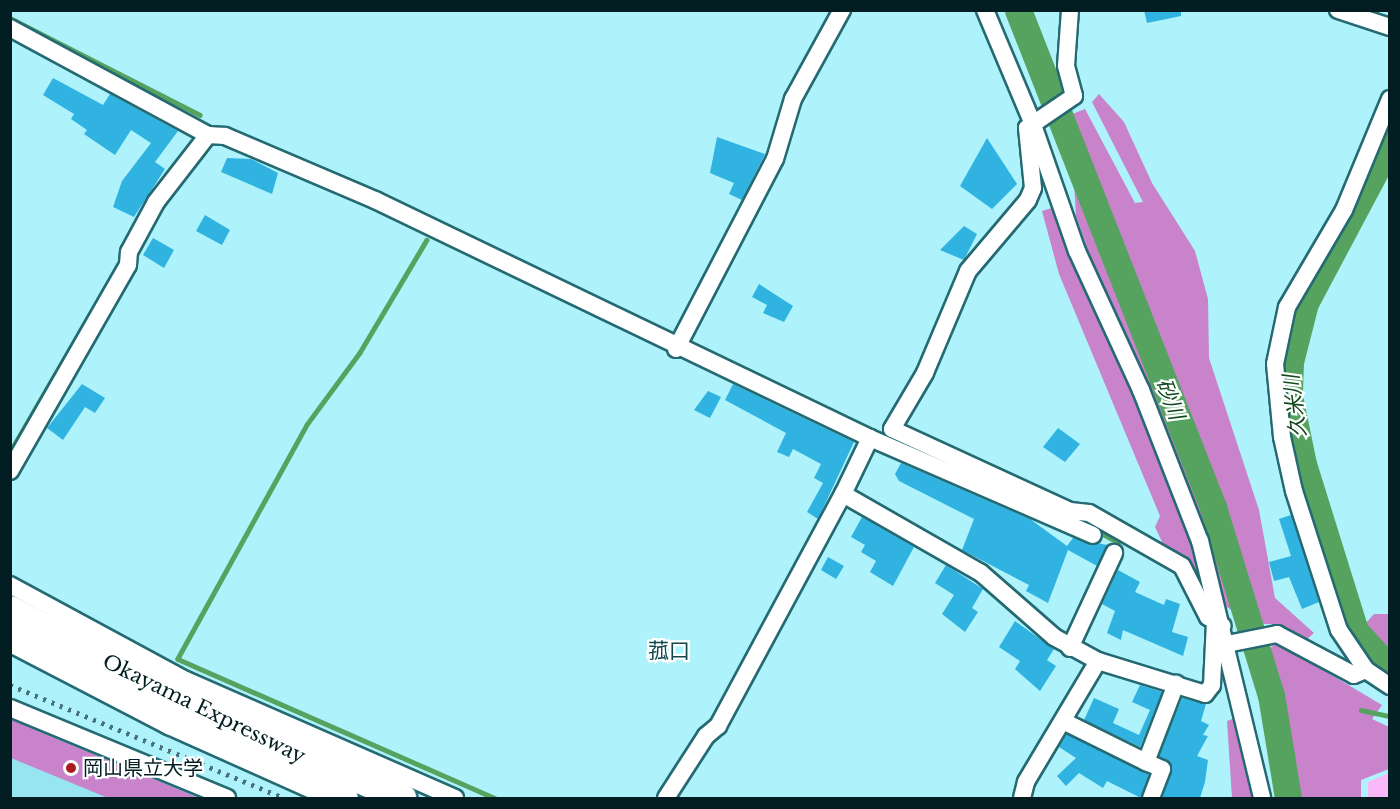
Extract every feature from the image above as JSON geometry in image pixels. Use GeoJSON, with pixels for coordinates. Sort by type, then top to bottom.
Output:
{"type":"FeatureCollection","features":[{"type":"Feature","properties":{"kind":"highway","name":"Okayama Expressway"},"geometry":{"type":"LineString","coordinates":[[10,610],[181,700],[402,798]]}},
{"type":"Feature","properties":{"kind":"highway","name":"Okayama Expressway"},"geometry":{"type":"LineString","coordinates":[[10,637],[172,721],[344,798]]}},
{"type":"Feature","properties":{"kind":"street"},"geometry":{"type":"LineString","coordinates":[[680,342],[776,159],[793,99],[842,10]]}},
{"type":"Feature","properties":{"kind":"street"},"geometry":{"type":"LineString","coordinates":[[985,10],[1038,118],[1077,251],[1141,390],[1200,541],[1219,624],[1231,643],[1262,798]]}},
{"type":"Feature","properties":{"kind":"street"},"geometry":{"type":"LineString","coordinates":[[666,798],[706,736],[718,726],[843,494],[884,437],[925,373],[968,271],[1028,200],[1033,188],[1025,146],[1038,118],[1071,101],[1075,90],[1066,66],[1070,10]]}},
{"type":"Feature","properties":{"kind":"street"},"geometry":{"type":"LineString","coordinates":[[1338,10],[1389,27]]}},
{"type":"Feature","properties":{"kind":"street"},"geometry":{"type":"LineString","coordinates":[[10,28],[208,135],[225,136],[375,200],[1093,535]]}},
{"type":"Feature","properties":{"kind":"street"},"geometry":{"type":"LineString","coordinates":[[1389,99],[1373,149],[1344,210],[1287,307],[1275,364],[1282,437],[1294,491],[1339,630],[1366,670],[1389,686]]}},
{"type":"Feature","properties":{"kind":"street"},"geometry":{"type":"LineString","coordinates":[[10,471],[128,265],[129,252],[156,202],[208,135]]}},
{"type":"Feature","properties":{"kind":"street"},"geometry":{"type":"LineString","coordinates":[[884,437],[1070,511],[1089,513],[1182,566],[1208,617],[1219,624]]}},
{"type":"Feature","properties":{"kind":"street"},"geometry":{"type":"LineString","coordinates":[[843,494],[981,573],[1012,604],[1070,648],[1098,661],[1176,684],[1200,694],[1212,685],[1219,624]]}},
{"type":"Feature","properties":{"kind":"street"},"geometry":{"type":"LineString","coordinates":[[1070,648],[1114,552]]}},
{"type":"Feature","properties":{"kind":"street"},"geometry":{"type":"LineString","coordinates":[[10,585],[186,680],[455,798]]}},
{"type":"Feature","properties":{"kind":"street"},"geometry":{"type":"LineString","coordinates":[[1231,643],[1268,634],[1278,634],[1354,675],[1366,670]]}},
{"type":"Feature","properties":{"kind":"street"},"geometry":{"type":"LineString","coordinates":[[1022,798],[1098,661]]}},
{"type":"Feature","properties":{"kind":"street"},"geometry":{"type":"LineString","coordinates":[[1146,762],[1176,684]]}},
{"type":"Feature","properties":{"kind":"street"},"geometry":{"type":"LineString","coordinates":[[10,708],[226,798]]}},
{"type":"Feature","properties":{"kind":"street"},"geometry":{"type":"LineString","coordinates":[[1063,721],[1162,769],[1151,798]]}},
{"type":"Feature","properties":{"kind":"shaded area"},"geometry":{"type":"Polygon","coordinates":[[[1099,94],[1124,122],[1152,183],[1195,251],[1208,299],[1209,358],[1259,510],[1275,598],[1314,633],[1306,640],[1280,624],[1257,624],[1225,606],[1203,531],[1089,254],[1076,216],[1070,115],[1085,109],[1135,203],[1143,202],[1092,102],[1099,94]]]}},
{"type":"Feature","properties":{"kind":"shaded area"},"geometry":{"type":"Polygon","coordinates":[[[1055,207],[1136,393],[1210,594],[1202,593],[1183,560],[1164,546],[1155,527],[1160,516],[1059,274],[1042,211],[1055,207]]]}},
{"type":"Feature","properties":{"kind":"shaded area"},"geometry":{"type":"Polygon","coordinates":[[[1374,614],[1389,614],[1389,665],[1370,641],[1365,624],[1374,614]]]}},
{"type":"Feature","properties":{"kind":"shaded area"},"geometry":{"type":"Polygon","coordinates":[[[1276,642],[1382,705],[1372,719],[1389,727],[1389,769],[1361,780],[1361,798],[1301,798],[1266,653],[1276,642]]]}},
{"type":"Feature","properties":{"kind":"shaded area","name":"岡山県立大学"},"geometry":{"type":"Polygon","coordinates":[[[10,717],[59,738],[204,798],[11,798],[10,717]]]}},
{"type":"Feature","properties":{"kind":"shaded area"},"geometry":{"type":"Polygon","coordinates":[[[1238,717],[1254,798],[1232,798],[1227,721],[1238,717]]]}},
{"type":"Feature","properties":{"kind":"shaded area","name":"岡山県立大学"},"geometry":{"type":"Polygon","coordinates":[[[10,719],[199,798],[108,798],[11,758],[10,719]]]}},
{"type":"Feature","properties":{"kind":"shaded area"},"geometry":{"type":"Polygon","coordinates":[[[1389,773],[1389,798],[1368,798],[1368,782],[1389,773]]]}},
{"type":"Feature","properties":{"kind":"building"},"geometry":{"type":"Polygon","coordinates":[[[1144,10],[1181,10],[1181,16],[1147,23],[1144,10]]]}},
{"type":"Feature","properties":{"kind":"building"},"geometry":{"type":"Polygon","coordinates":[[[53,78],[103,105],[110,94],[178,131],[155,162],[165,169],[134,217],[113,207],[122,181],[151,143],[131,130],[115,155],[84,134],[87,130],[71,119],[74,114],[43,95],[53,78]]]}},
{"type":"Feature","properties":{"kind":"building"},"geometry":{"type":"Polygon","coordinates":[[[717,137],[765,154],[742,200],[729,194],[734,183],[710,173],[717,137]]]}},
{"type":"Feature","properties":{"kind":"building"},"geometry":{"type":"Polygon","coordinates":[[[987,138],[1017,184],[992,209],[960,186],[987,138]]]}},
{"type":"Feature","properties":{"kind":"building"},"geometry":{"type":"Polygon","coordinates":[[[227,158],[251,159],[278,173],[272,194],[221,172],[227,158]]]}},
{"type":"Feature","properties":{"kind":"building"},"geometry":{"type":"Polygon","coordinates":[[[205,215],[230,230],[222,245],[196,231],[205,215]]]}},
{"type":"Feature","properties":{"kind":"building"},"geometry":{"type":"Polygon","coordinates":[[[964,226],[977,234],[964,260],[940,250],[964,226]]]}},
{"type":"Feature","properties":{"kind":"building"},"geometry":{"type":"Polygon","coordinates":[[[153,238],[174,250],[164,268],[143,255],[153,238]]]}},
{"type":"Feature","properties":{"kind":"building"},"geometry":{"type":"Polygon","coordinates":[[[759,284],[793,306],[784,322],[763,313],[767,305],[752,297],[759,284]]]}},
{"type":"Feature","properties":{"kind":"building"},"geometry":{"type":"Polygon","coordinates":[[[82,384],[105,398],[95,413],[85,407],[63,440],[47,428],[82,384]]]}},
{"type":"Feature","properties":{"kind":"building"},"geometry":{"type":"Polygon","coordinates":[[[733,384],[854,442],[818,519],[807,512],[823,483],[814,478],[821,464],[793,449],[789,457],[777,452],[786,433],[725,400],[733,384]]]}},
{"type":"Feature","properties":{"kind":"building"},"geometry":{"type":"Polygon","coordinates":[[[708,391],[721,397],[710,418],[694,410],[708,391]]]}},
{"type":"Feature","properties":{"kind":"building"},"geometry":{"type":"Polygon","coordinates":[[[1058,428],[1080,444],[1065,462],[1043,447],[1058,428]]]}},
{"type":"Feature","properties":{"kind":"building"},"geometry":{"type":"Polygon","coordinates":[[[901,463],[1030,519],[1067,546],[1073,538],[1107,545],[1097,566],[1068,550],[1048,603],[1026,591],[1029,585],[962,550],[974,519],[899,481],[895,474],[901,463]]]}},
{"type":"Feature","properties":{"kind":"building"},"geometry":{"type":"Polygon","coordinates":[[[1291,515],[1319,602],[1302,609],[1289,577],[1274,581],[1269,562],[1291,556],[1279,519],[1291,515]]]}},
{"type":"Feature","properties":{"kind":"building"},"geometry":{"type":"Polygon","coordinates":[[[862,517],[914,547],[893,586],[870,572],[876,561],[861,552],[865,545],[851,537],[862,517]]]}},
{"type":"Feature","properties":{"kind":"building"},"geometry":{"type":"Polygon","coordinates":[[[828,557],[844,566],[836,579],[821,570],[828,557]]]}},
{"type":"Feature","properties":{"kind":"building"},"geometry":{"type":"Polygon","coordinates":[[[946,565],[983,589],[972,608],[978,612],[965,632],[942,614],[954,595],[935,583],[946,565]]]}},
{"type":"Feature","properties":{"kind":"building"},"geometry":{"type":"Polygon","coordinates":[[[1118,570],[1140,582],[1135,592],[1164,605],[1166,599],[1180,604],[1172,632],[1188,637],[1183,656],[1123,630],[1121,640],[1107,633],[1115,611],[1102,604],[1118,570]]]}},
{"type":"Feature","properties":{"kind":"building"},"geometry":{"type":"Polygon","coordinates":[[[1015,621],[1054,649],[1047,660],[1056,666],[1040,691],[1015,669],[1020,661],[999,647],[1015,621]]]}},
{"type":"Feature","properties":{"kind":"building"},"geometry":{"type":"Polygon","coordinates":[[[1140,685],[1162,692],[1140,747],[1084,720],[1094,698],[1119,709],[1113,723],[1139,735],[1150,710],[1132,702],[1140,685]]]}},
{"type":"Feature","properties":{"kind":"building"},"geometry":{"type":"Polygon","coordinates":[[[1182,698],[1206,704],[1201,721],[1209,725],[1203,735],[1208,736],[1197,756],[1208,760],[1205,782],[1200,798],[1162,798],[1172,768],[1159,756],[1182,698]]]}},
{"type":"Feature","properties":{"kind":"building"},"geometry":{"type":"Polygon","coordinates":[[[1067,734],[1149,775],[1141,798],[1107,781],[1103,788],[1079,773],[1066,786],[1057,776],[1076,758],[1059,747],[1067,734]]]}},
{"type":"Feature","properties":{"kind":"waterway","name":"砂川"},"geometry":{"type":"LineString","coordinates":[[1018,10],[1213,507],[1271,695],[1288,798]]}},
{"type":"Feature","properties":{"kind":"waterway"},"geometry":{"type":"LineString","coordinates":[[10,18],[200,115]]}},
{"type":"Feature","properties":{"kind":"waterway","name":"久米川"},"geometry":{"type":"LineString","coordinates":[[1390,143],[1305,303],[1290,362],[1289,396],[1303,464],[1355,631],[1390,669]]}},
{"type":"Feature","properties":{"kind":"waterway"},"geometry":{"type":"LineString","coordinates":[[313,165],[366,187]]}},
{"type":"Feature","properties":{"kind":"waterway"},"geometry":{"type":"LineString","coordinates":[[427,240],[360,353],[307,425],[178,659],[495,798]]}},
{"type":"Feature","properties":{"kind":"waterway"},"geometry":{"type":"LineString","coordinates":[[10,452],[115,271]]}},
{"type":"Feature","properties":{"kind":"waterway"},"geometry":{"type":"LineString","coordinates":[[1096,530],[1118,542]]}},
{"type":"Feature","properties":{"kind":"waterway"},"geometry":{"type":"LineString","coordinates":[[1361,710],[1390,716]]}},
{"type":"Feature","properties":{"kind":"railway"},"geometry":{"type":"LineString","coordinates":[[10,685],[284,798]]}},
{"type":"Feature","properties":{"kind":"place","name":"岡山県立大学"},"geometry":{"type":"Point","coordinates":[71,768]}},
{"type":"Feature","properties":{"kind":"district","name":"菰口"},"geometry":{"type":"Point","coordinates":[669,651]}}]}
